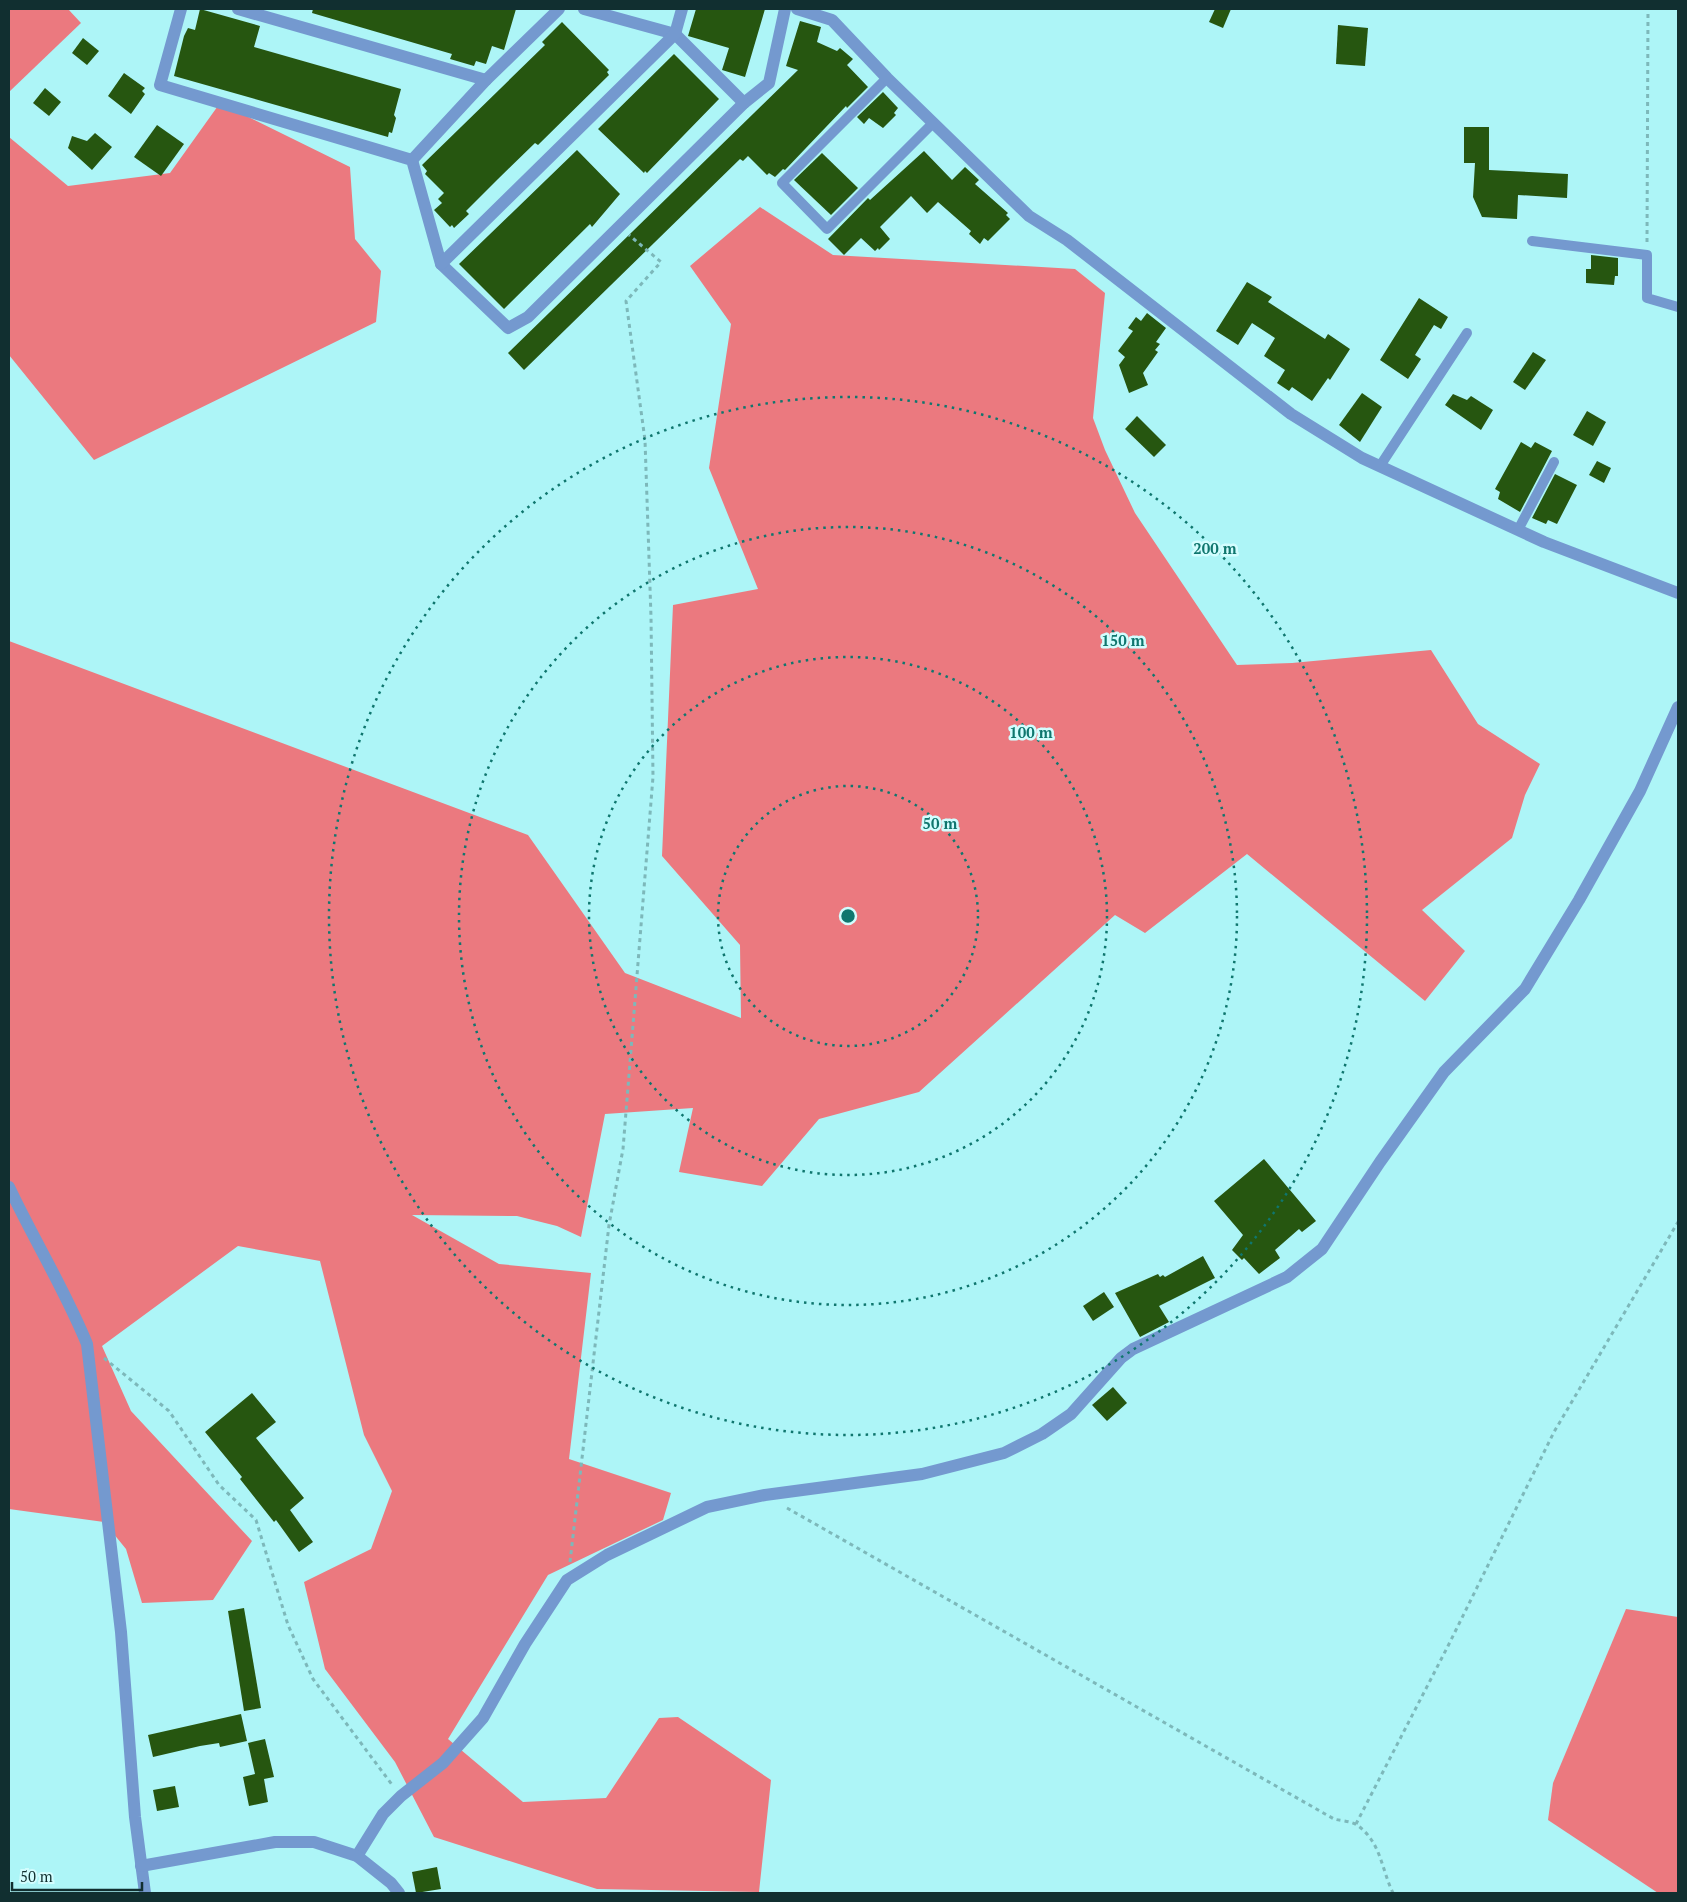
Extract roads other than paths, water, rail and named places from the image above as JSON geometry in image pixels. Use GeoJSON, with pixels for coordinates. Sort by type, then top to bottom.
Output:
{"type":"FeatureCollection","features":[{"type":"Feature","properties":{"kind":"street"},"geometry":{"type":"LineString","coordinates":[[181,9],[160,85],[412,160]]}},
{"type":"Feature","properties":{"kind":"street"},"geometry":{"type":"LineString","coordinates":[[238,9],[486,80]]}},
{"type":"Feature","properties":{"kind":"street"},"geometry":{"type":"LineString","coordinates":[[412,160],[486,80],[559,9]]}},
{"type":"Feature","properties":{"kind":"street"},"geometry":{"type":"LineString","coordinates":[[584,9],[675,34],[744,103]]}},
{"type":"Feature","properties":{"kind":"street"},"geometry":{"type":"LineString","coordinates":[[441,264],[675,34],[682,9]]}},
{"type":"Feature","properties":{"kind":"street"},"geometry":{"type":"LineString","coordinates":[[412,160],[441,264],[508,328],[528,317],[744,103],[769,83],[785,9]]}},
{"type":"Feature","properties":{"kind":"street"},"geometry":{"type":"LineString","coordinates":[[797,9],[832,20],[887,78],[1029,216],[1067,240],[1291,414],[1362,458],[1588,560],[1678,593]]}},
{"type":"Feature","properties":{"kind":"street"},"geometry":{"type":"LineString","coordinates":[[357,1856],[383,1814],[400,1796],[444,1763],[483,1718],[525,1644],[567,1580],[607,1556],[707,1507],[765,1494],[922,1474],[1004,1453],[1042,1434],[1071,1414],[1120,1358],[1133,1349],[1287,1277],[1322,1249],[1380,1162],[1444,1072],[1526,989],[1579,900],[1640,791],[1678,707]]}},
{"type":"Feature","properties":{"kind":"street"},"geometry":{"type":"LineString","coordinates":[[9,1187],[35,1242],[72,1307],[87,1344],[121,1632],[134,1818],[145,1893]]}},
{"type":"Feature","properties":{"kind":"street"},"geometry":{"type":"LineString","coordinates":[[141,1866],[275,1842],[314,1842],[357,1856],[391,1883],[399,1893]]}},
{"type":"Feature","properties":{"kind":"lane"},"geometry":{"type":"LineString","coordinates":[[887,78],[782,183],[827,229],[933,123]]}},
{"type":"Feature","properties":{"kind":"lane"},"geometry":{"type":"LineString","coordinates":[[1532,241],[1647,255],[1647,298],[1678,307]]}},
{"type":"Feature","properties":{"kind":"lane"},"geometry":{"type":"LineString","coordinates":[[1380,466],[1467,332]]}},
{"type":"Feature","properties":{"kind":"lane"},"geometry":{"type":"LineString","coordinates":[[1518,530],[1554,462]]}}]}
